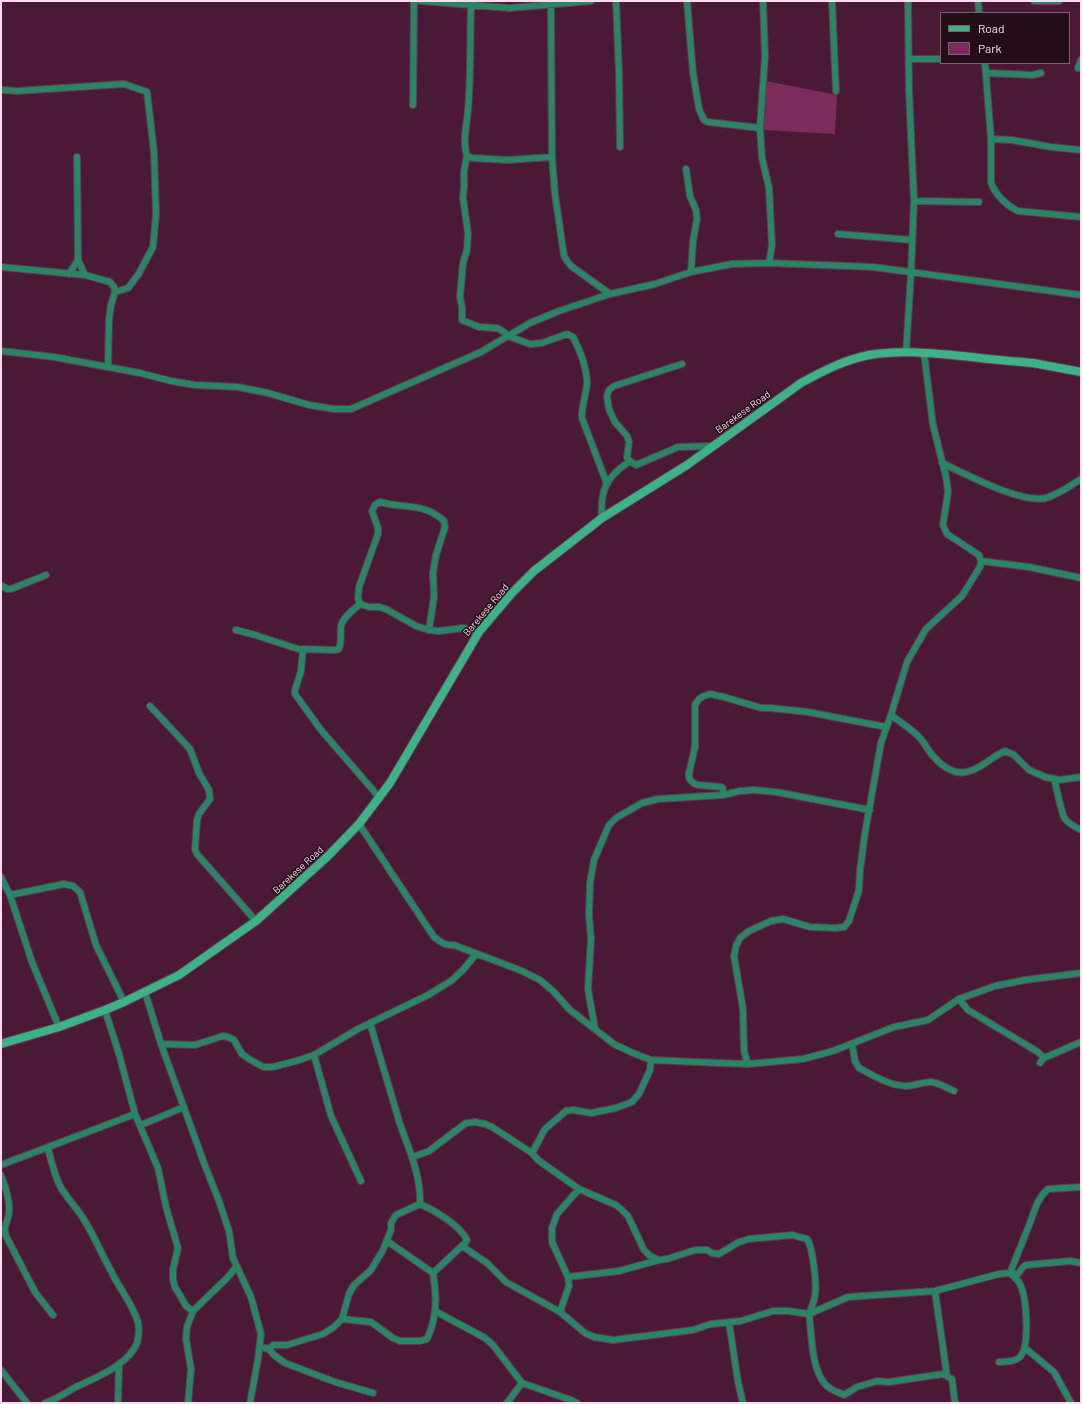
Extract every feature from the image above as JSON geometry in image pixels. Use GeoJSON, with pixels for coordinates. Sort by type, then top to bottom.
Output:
{"type":"FeatureCollection","features":[{"type":"Feature","properties":{"kind":"main road","name":"Barekese Road"},"geometry":{"type":"LineString","coordinates":[[1,1044],[59,1027],[105,1010],[145,992],[179,975],[256,921],[328,856],[359,824],[390,783],[479,632],[507,599],[534,571],[602,518],[687,465],[783,396],[821,372],[838,364],[868,355],[886,353],[924,353],[1033,363],[1081,372]]}},
{"type":"Feature","properties":{"kind":"street"},"geometry":{"type":"LineString","coordinates":[[413,105],[414,1]]}},
{"type":"Feature","properties":{"kind":"street"},"geometry":{"type":"LineString","coordinates":[[420,1],[510,8],[591,1]]}},
{"type":"Feature","properties":{"kind":"street"},"geometry":{"type":"LineString","coordinates":[[616,1],[620,147]]}},
{"type":"Feature","properties":{"kind":"street"},"geometry":{"type":"LineString","coordinates":[[687,1],[693,73],[699,109],[704,120],[708,122],[760,128]]}},
{"type":"Feature","properties":{"kind":"street"},"geometry":{"type":"LineString","coordinates":[[763,1],[765,56],[760,128],[762,158],[769,188],[772,245],[769,262]]}},
{"type":"Feature","properties":{"kind":"street"},"geometry":{"type":"LineString","coordinates":[[832,1],[836,91]]}},
{"type":"Feature","properties":{"kind":"street"},"geometry":{"type":"LineString","coordinates":[[906,353],[914,201],[908,59],[908,1]]}},
{"type":"Feature","properties":{"kind":"street"},"geometry":{"type":"LineString","coordinates":[[978,1],[979,12]]}},
{"type":"Feature","properties":{"kind":"street"},"geometry":{"type":"LineString","coordinates":[[1034,1],[1059,1]]}},
{"type":"Feature","properties":{"kind":"street"},"geometry":{"type":"LineString","coordinates":[[471,4],[468,110],[465,140],[467,156],[464,171],[463,198],[468,233],[460,297],[462,320],[479,327],[497,328],[508,336],[530,344],[542,343],[567,334],[573,337],[584,365],[587,381],[581,412],[582,418],[606,484]]}},
{"type":"Feature","properties":{"kind":"street"},"geometry":{"type":"LineString","coordinates":[[555,4],[552,157],[555,194],[564,256],[566,261],[571,266],[610,294]]}},
{"type":"Feature","properties":{"kind":"street"},"geometry":{"type":"LineString","coordinates":[[908,59],[940,59]]}},
{"type":"Feature","properties":{"kind":"street"},"geometry":{"type":"LineString","coordinates":[[1078,68],[1081,60]]}},
{"type":"Feature","properties":{"kind":"street"},"geometry":{"type":"LineString","coordinates":[[985,64],[991,183],[998,195],[1018,211],[1081,217]]}},
{"type":"Feature","properties":{"kind":"street"},"geometry":{"type":"LineString","coordinates":[[986,73],[1033,75],[1041,73]]}},
{"type":"Feature","properties":{"kind":"street"},"geometry":{"type":"LineString","coordinates":[[1,90],[17,91],[124,84],[147,92],[154,152],[156,214],[152,247],[138,275],[128,288],[115,292]]}},
{"type":"Feature","properties":{"kind":"street"},"geometry":{"type":"LineString","coordinates":[[990,139],[1012,140],[1051,147],[1081,150]]}},
{"type":"Feature","properties":{"kind":"street"},"geometry":{"type":"LineString","coordinates":[[467,156],[472,158],[508,160],[552,157]]}},
{"type":"Feature","properties":{"kind":"street"},"geometry":{"type":"LineString","coordinates":[[78,157],[78,260],[85,275]]}},
{"type":"Feature","properties":{"kind":"street"},"geometry":{"type":"LineString","coordinates":[[686,169],[690,196],[696,210],[697,220],[692,248],[691,272]]}},
{"type":"Feature","properties":{"kind":"street"},"geometry":{"type":"LineString","coordinates":[[914,201],[979,202]]}},
{"type":"Feature","properties":{"kind":"street"},"geometry":{"type":"LineString","coordinates":[[838,234],[912,240]]}},
{"type":"Feature","properties":{"kind":"street"},"geometry":{"type":"LineString","coordinates":[[69,274],[78,260]]}},
{"type":"Feature","properties":{"kind":"street"},"geometry":{"type":"LineString","coordinates":[[1,351],[54,357],[195,385],[238,387],[268,393],[308,405],[334,409],[351,409],[481,352],[539,318],[559,310],[610,294],[655,284],[691,272],[732,264],[769,262],[873,267],[911,273],[1003,283],[1081,295]]}},
{"type":"Feature","properties":{"kind":"street"},"geometry":{"type":"LineString","coordinates":[[1,267],[85,275],[110,282],[114,287],[115,292],[109,319],[108,367]]}},
{"type":"Feature","properties":{"kind":"street"},"geometry":{"type":"LineString","coordinates":[[748,1064],[744,1051],[743,1009],[734,956],[738,942],[740,938],[749,931],[771,921],[783,919],[810,927],[836,928],[844,926],[849,921],[859,890],[860,870],[880,743],[891,715],[907,662],[926,629],[962,596],[980,567],[981,561],[979,555],[947,534],[943,525],[948,492],[946,477],[932,425],[924,353]]}},
{"type":"Feature","properties":{"kind":"street"},"geometry":{"type":"LineString","coordinates":[[682,364],[614,386],[609,390],[607,396],[609,409],[615,422],[628,436],[627,458],[636,465],[678,447],[713,446]]}},
{"type":"Feature","properties":{"kind":"street"},"geometry":{"type":"LineString","coordinates":[[602,518],[601,504],[603,491],[606,484],[619,468],[630,461]]}},
{"type":"Feature","properties":{"kind":"street"},"geometry":{"type":"LineString","coordinates":[[942,463],[1016,496],[1035,500],[1056,495],[1081,479]]}},
{"type":"Feature","properties":{"kind":"street"},"geometry":{"type":"LineString","coordinates":[[360,604],[358,598],[359,587],[378,534],[378,528],[372,511],[375,505],[380,502],[392,506],[419,507],[440,517],[444,521],[445,527],[436,555],[433,573],[434,596],[429,630]]}},
{"type":"Feature","properties":{"kind":"street"},"geometry":{"type":"LineString","coordinates":[[981,561],[1030,567],[1081,578]]}},
{"type":"Feature","properties":{"kind":"street"},"geometry":{"type":"LineString","coordinates":[[1,585],[7,589],[11,589],[46,575]]}},
{"type":"Feature","properties":{"kind":"street"},"geometry":{"type":"LineString","coordinates":[[360,604],[369,607],[386,609],[416,626],[429,630],[439,631],[462,628],[479,632]]}},
{"type":"Feature","properties":{"kind":"street"},"geometry":{"type":"LineString","coordinates":[[236,630],[288,646],[303,649],[335,650],[339,649],[343,621],[360,604]]}},
{"type":"Feature","properties":{"kind":"street"},"geometry":{"type":"LineString","coordinates":[[303,649],[301,671],[295,694],[321,730],[379,797]]}},
{"type":"Feature","properties":{"kind":"street"},"geometry":{"type":"LineString","coordinates":[[723,796],[723,788],[698,785],[693,783],[689,778],[695,747],[695,705],[698,698],[710,694],[761,708],[808,712],[886,727]]}},
{"type":"Feature","properties":{"kind":"street"},"geometry":{"type":"LineString","coordinates":[[150,706],[190,749],[209,790],[210,799],[199,814],[197,820],[195,849],[197,854],[256,921]]}},
{"type":"Feature","properties":{"kind":"street"},"geometry":{"type":"LineString","coordinates":[[891,715],[922,740],[940,765],[959,773],[970,771],[986,763],[994,755],[1005,751],[1014,755],[1029,770],[1045,777],[1059,780],[1081,778]]}},
{"type":"Feature","properties":{"kind":"street"},"geometry":{"type":"LineString","coordinates":[[1054,779],[1062,812],[1072,825],[1081,830]]}},
{"type":"Feature","properties":{"kind":"street"},"geometry":{"type":"LineString","coordinates":[[595,1029],[588,989],[591,939],[589,916],[590,883],[594,860],[609,825],[616,818],[642,803],[658,799],[723,796],[747,790],[776,792],[870,810]]}},
{"type":"Feature","properties":{"kind":"street"},"geometry":{"type":"LineString","coordinates":[[359,824],[434,937],[444,944],[454,945],[522,971],[540,980],[553,991],[570,1010],[614,1044],[633,1054],[651,1060],[748,1064],[803,1059],[833,1051],[894,1027],[928,1020],[959,999],[995,986],[1025,980],[1081,973]]}},
{"type":"Feature","properties":{"kind":"street"},"geometry":{"type":"LineString","coordinates":[[1,877],[10,895],[32,962],[59,1027]]}},
{"type":"Feature","properties":{"kind":"street"},"geometry":{"type":"LineString","coordinates":[[10,895],[64,884],[72,886],[80,892],[96,945],[124,1002]]}},
{"type":"Feature","properties":{"kind":"street"},"geometry":{"type":"LineString","coordinates":[[161,1044],[195,1045],[223,1036],[228,1037],[234,1040],[242,1054],[249,1059],[263,1067],[273,1067],[314,1055],[370,1023],[428,995],[452,981],[476,954]]}},
{"type":"Feature","properties":{"kind":"street"},"geometry":{"type":"LineString","coordinates":[[145,992],[161,1044],[229,1231],[232,1254],[236,1267],[251,1297],[261,1334],[250,1403]]}},
{"type":"Feature","properties":{"kind":"street"},"geometry":{"type":"LineString","coordinates":[[959,999],[968,1010],[1038,1052],[1042,1060],[1081,1042]]}},
{"type":"Feature","properties":{"kind":"street"},"geometry":{"type":"LineString","coordinates":[[105,1010],[119,1054],[135,1114],[141,1125],[158,1168],[166,1207],[178,1248],[173,1269],[173,1280],[175,1287],[186,1306],[193,1311]]}},
{"type":"Feature","properties":{"kind":"street"},"geometry":{"type":"LineString","coordinates":[[370,1023],[401,1125],[413,1156],[420,1189],[420,1204]]}},
{"type":"Feature","properties":{"kind":"street"},"geometry":{"type":"LineString","coordinates":[[852,1044],[856,1065],[883,1081],[914,1086],[933,1082],[954,1091]]}},
{"type":"Feature","properties":{"kind":"street"},"geometry":{"type":"LineString","coordinates":[[314,1055],[331,1116],[361,1181]]}},
{"type":"Feature","properties":{"kind":"street"},"geometry":{"type":"LineString","coordinates":[[532,1153],[545,1129],[566,1112],[573,1110],[590,1113],[620,1107],[632,1102],[638,1094],[650,1070],[651,1060]]}},
{"type":"Feature","properties":{"kind":"street"},"geometry":{"type":"LineString","coordinates":[[141,1125],[184,1107]]}},
{"type":"Feature","properties":{"kind":"street"},"geometry":{"type":"LineString","coordinates":[[1,1165],[135,1114]]}},
{"type":"Feature","properties":{"kind":"street"},"geometry":{"type":"LineString","coordinates":[[413,1156],[429,1151],[466,1123],[475,1122],[485,1124],[532,1153],[538,1160],[579,1189],[622,1208],[628,1216],[644,1250],[650,1256],[659,1260]]}},
{"type":"Feature","properties":{"kind":"street"},"geometry":{"type":"LineString","coordinates":[[45,1403],[61,1400],[75,1388],[105,1374],[119,1364],[131,1352],[137,1343],[139,1334],[138,1323],[122,1288],[111,1272],[96,1239],[60,1185],[48,1148]]}},
{"type":"Feature","properties":{"kind":"street"},"geometry":{"type":"LineString","coordinates":[[1,1174],[8,1199],[9,1213],[4,1226],[4,1231],[10,1247],[36,1292],[53,1315]]}},
{"type":"Feature","properties":{"kind":"street"},"geometry":{"type":"LineString","coordinates":[[1010,1273],[1042,1194],[1048,1189],[1081,1187]]}},
{"type":"Feature","properties":{"kind":"street"},"geometry":{"type":"LineString","coordinates":[[560,1312],[569,1286],[568,1277],[552,1242],[552,1228],[557,1214],[579,1189]]}},
{"type":"Feature","properties":{"kind":"street"},"geometry":{"type":"LineString","coordinates":[[269,1349],[274,1345],[287,1345],[323,1334],[334,1327],[342,1319],[349,1294],[354,1285],[371,1270],[387,1241],[393,1218],[396,1215],[420,1204],[435,1211],[459,1228],[467,1240],[433,1273]]}},
{"type":"Feature","properties":{"kind":"street"},"geometry":{"type":"LineString","coordinates":[[568,1277],[619,1271],[667,1259],[695,1250],[707,1250],[712,1253],[719,1254],[739,1242],[749,1240],[792,1235],[807,1239],[811,1248],[815,1283],[815,1297],[809,1314],[818,1375],[830,1388],[844,1395],[857,1387],[877,1381],[889,1382],[943,1374],[952,1379],[955,1403]]}},
{"type":"Feature","properties":{"kind":"street"},"geometry":{"type":"LineString","coordinates":[[342,1319],[371,1322],[393,1338],[400,1341],[412,1342],[427,1339],[431,1332],[435,1311],[436,1297],[433,1273],[387,1241]]}},
{"type":"Feature","properties":{"kind":"street"},"geometry":{"type":"LineString","coordinates":[[462,1246],[487,1263],[506,1282],[560,1312],[585,1333],[594,1337],[613,1340],[693,1330],[711,1324],[741,1321],[774,1311],[789,1311],[809,1314],[848,1297],[935,1291],[999,1274],[1018,1274],[1026,1265],[1070,1261],[1081,1263]]}},
{"type":"Feature","properties":{"kind":"street"},"geometry":{"type":"LineString","coordinates":[[188,1403],[191,1369],[186,1339],[187,1327],[193,1311],[228,1277],[236,1267]]}},
{"type":"Feature","properties":{"kind":"street"},"geometry":{"type":"LineString","coordinates":[[999,1362],[1017,1360],[1025,1348],[1026,1336],[1024,1300],[1020,1284],[1010,1273]]}},
{"type":"Feature","properties":{"kind":"street"},"geometry":{"type":"LineString","coordinates":[[935,1291],[947,1376]]}},
{"type":"Feature","properties":{"kind":"street"},"geometry":{"type":"LineString","coordinates":[[435,1311],[485,1338],[493,1345],[522,1383],[577,1403]]}},
{"type":"Feature","properties":{"kind":"street"},"geometry":{"type":"LineString","coordinates":[[729,1322],[738,1382],[743,1403]]}},
{"type":"Feature","properties":{"kind":"street"},"geometry":{"type":"LineString","coordinates":[[260,1346],[269,1349],[274,1355],[285,1363],[335,1382],[373,1393]]}},
{"type":"Feature","properties":{"kind":"street"},"geometry":{"type":"LineString","coordinates":[[1025,1348],[1054,1372],[1071,1403]]}},
{"type":"Feature","properties":{"kind":"street"},"geometry":{"type":"LineString","coordinates":[[118,1403],[119,1364]]}},
{"type":"Feature","properties":{"kind":"street"},"geometry":{"type":"LineString","coordinates":[[1,1370],[28,1402]]}},
{"type":"Feature","properties":{"kind":"street"},"geometry":{"type":"LineString","coordinates":[[507,1403],[522,1383]]}},
{"type":"Feature","properties":{"kind":"green space"},"geometry":{"type":"Polygon","coordinates":[[[766,81],[837,95],[835,134],[763,130],[766,81]]]}}]}
